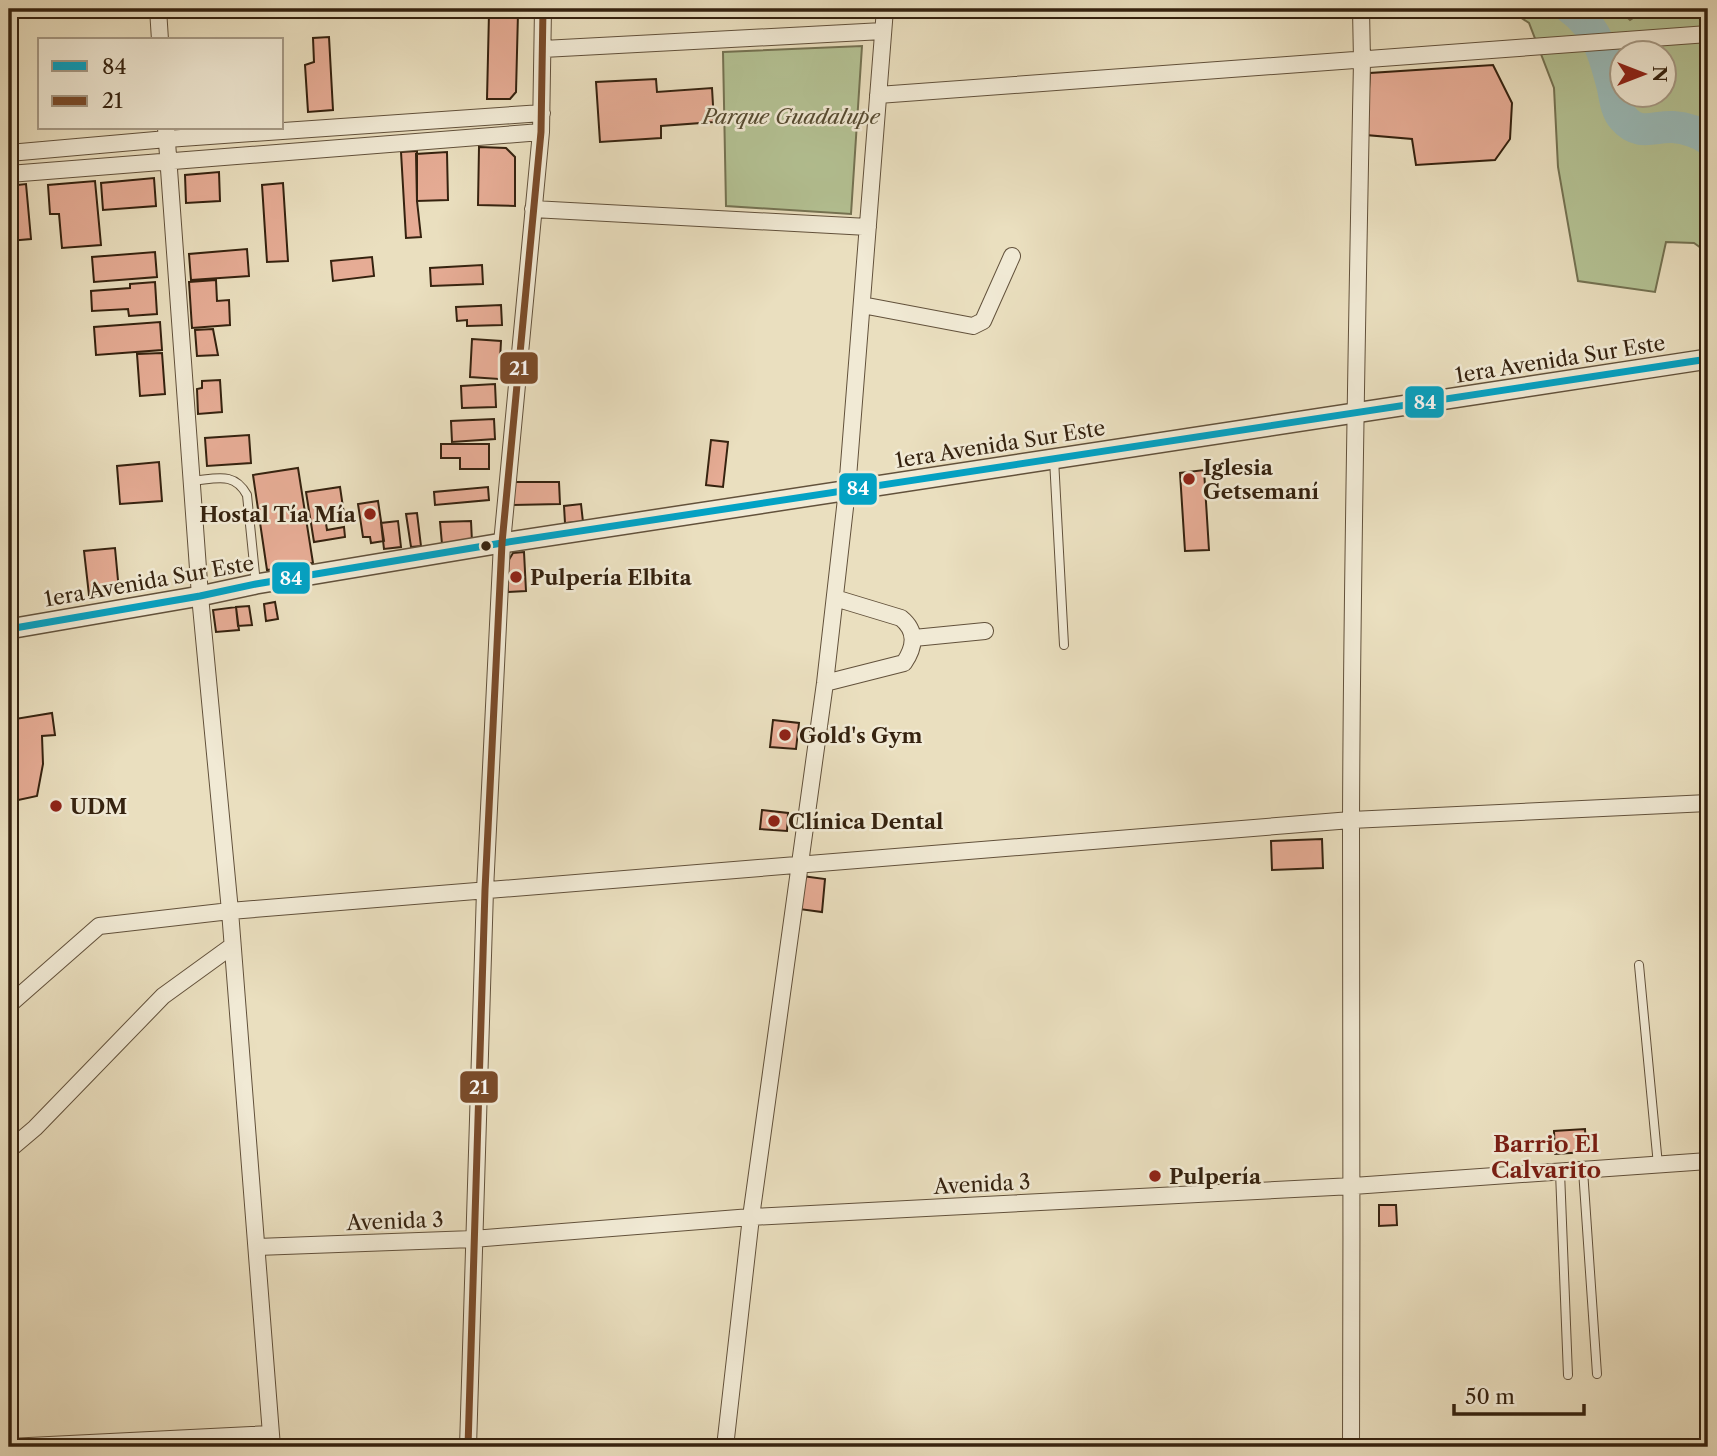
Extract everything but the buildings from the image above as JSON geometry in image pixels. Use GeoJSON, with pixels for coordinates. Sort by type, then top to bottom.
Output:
{"type":"FeatureCollection","features":[{"type":"Feature","properties":{"kind":"street"},"geometry":{"type":"LineString","coordinates":[[158,9],[160,38]]}},
{"type":"Feature","properties":{"kind":"street"},"geometry":{"type":"LineString","coordinates":[[468,1447],[485,890],[502,543],[541,132],[543,9]]}},
{"type":"Feature","properties":{"kind":"street"},"geometry":{"type":"LineString","coordinates":[[725,1447],[751,1217],[835,598],[847,490],[885,9]]}},
{"type":"Feature","properties":{"kind":"street"},"geometry":{"type":"LineString","coordinates":[[1351,1447],[1351,820],[1361,9]]}},
{"type":"Feature","properties":{"kind":"street"},"geometry":{"type":"LineString","coordinates":[[543,49],[883,31]]}},
{"type":"Feature","properties":{"kind":"street"},"geometry":{"type":"LineString","coordinates":[[878,95],[1708,34]]}},
{"type":"Feature","properties":{"kind":"street"},"geometry":{"type":"LineString","coordinates":[[284,127],[542,113]]}},
{"type":"Feature","properties":{"kind":"street"},"geometry":{"type":"LineString","coordinates":[[9,153],[166,134],[238,130]]}},
{"type":"Feature","properties":{"kind":"street"},"geometry":{"type":"LineString","coordinates":[[9,174],[541,132]]}},
{"type":"Feature","properties":{"kind":"street"},"geometry":{"type":"LineString","coordinates":[[9,1447],[272,1441],[230,911],[200,596],[166,134]]}},
{"type":"Feature","properties":{"kind":"street"},"geometry":{"type":"LineString","coordinates":[[533,209],[868,227]]}},
{"type":"Feature","properties":{"kind":"street"},"geometry":{"type":"LineString","coordinates":[[862,305],[979,325],[984,321],[1012,256]]}},
{"type":"Feature","properties":{"kind":"street","name":"1era Avenida Sur Este"},"geometry":{"type":"LineString","coordinates":[[9,629],[502,543],[1708,359]]}},
{"type":"Feature","properties":{"kind":"street"},"geometry":{"type":"LineString","coordinates":[[825,683],[904,663],[911,652],[914,638],[909,624],[901,618],[835,598]]}},
{"type":"Feature","properties":{"kind":"street"},"geometry":{"type":"LineString","coordinates":[[914,638],[985,631]]}},
{"type":"Feature","properties":{"kind":"street"},"geometry":{"type":"LineString","coordinates":[[9,1005],[99,926],[230,911],[1351,820],[1708,803]]}},
{"type":"Feature","properties":{"kind":"street"},"geometry":{"type":"LineString","coordinates":[[9,1150],[35,1128],[163,996],[232,946]]}},
{"type":"Feature","properties":{"kind":"street","name":"Avenida 3"},"geometry":{"type":"LineString","coordinates":[[257,1247],[473,1239],[751,1217],[1353,1186],[1708,1161]]}},
{"type":"Feature","properties":{"kind":"lane"},"geometry":{"type":"LineString","coordinates":[[1054,459],[1064,645]]}},
{"type":"Feature","properties":{"kind":"lane"},"geometry":{"type":"LineString","coordinates":[[191,481],[227,478],[240,483],[247,495],[256,584]]}},
{"type":"Feature","properties":{"kind":"lane"},"geometry":{"type":"LineString","coordinates":[[1639,965],[1658,1165]]}},
{"type":"Feature","properties":{"kind":"lane"},"geometry":{"type":"LineString","coordinates":[[1583,1170],[1597,1374]]}},
{"type":"Feature","properties":{"kind":"lane"},"geometry":{"type":"LineString","coordinates":[[1560,1172],[1568,1375]]}},
{"type":"Feature","properties":{"kind":"green space"},"geometry":{"type":"Polygon","coordinates":[[[1508,9],[1619,9],[1630,20],[1647,9],[1708,9],[1708,253],[1694,243],[1666,242],[1655,292],[1578,281],[1558,167],[1554,88],[1529,23],[1508,9]]]}},
{"type":"Feature","properties":{"kind":"green space","name":"Parque Guadalupe"},"geometry":{"type":"Polygon","coordinates":[[[862,46],[851,214],[726,206],[723,52],[862,46]]]}},
{"type":"Feature","properties":{"kind":"waterway"},"geometry":{"type":"LineString","coordinates":[[1571,9],[1594,34],[1607,65],[1617,108],[1629,124],[1641,129],[1683,128],[1708,139]]}},
{"type":"Feature","properties":{"kind":"transit line","name":"21"},"geometry":{"type":"LineString","coordinates":[[468,1447],[485,890],[502,543],[541,132],[543,9]]}},
{"type":"Feature","properties":{"kind":"transit line","name":"84"},"geometry":{"type":"LineString","coordinates":[[9,629],[502,543],[1708,359]]}},
{"type":"Feature","properties":{"kind":"place","name":"Iglesia Getsemaní"},"geometry":{"type":"Point","coordinates":[1189,479]}},
{"type":"Feature","properties":{"kind":"place","name":"Hostal Tía Mía"},"geometry":{"type":"Point","coordinates":[370,514]}},
{"type":"Feature","properties":{"kind":"place","name":"Pulpería Elbita"},"geometry":{"type":"Point","coordinates":[516,577]}},
{"type":"Feature","properties":{"kind":"place","name":"Gold's Gym"},"geometry":{"type":"Point","coordinates":[785,735]}},
{"type":"Feature","properties":{"kind":"place","name":"UDM"},"geometry":{"type":"Point","coordinates":[56,806]}},
{"type":"Feature","properties":{"kind":"place","name":"Clínica Dental"},"geometry":{"type":"Point","coordinates":[774,821]}},
{"type":"Feature","properties":{"kind":"place","name":"Pulpería"},"geometry":{"type":"Point","coordinates":[1155,1176]}},
{"type":"Feature","properties":{"kind":"district","name":"Barrio El Calvarito"},"geometry":{"type":"Point","coordinates":[1546,1157]}}]}
